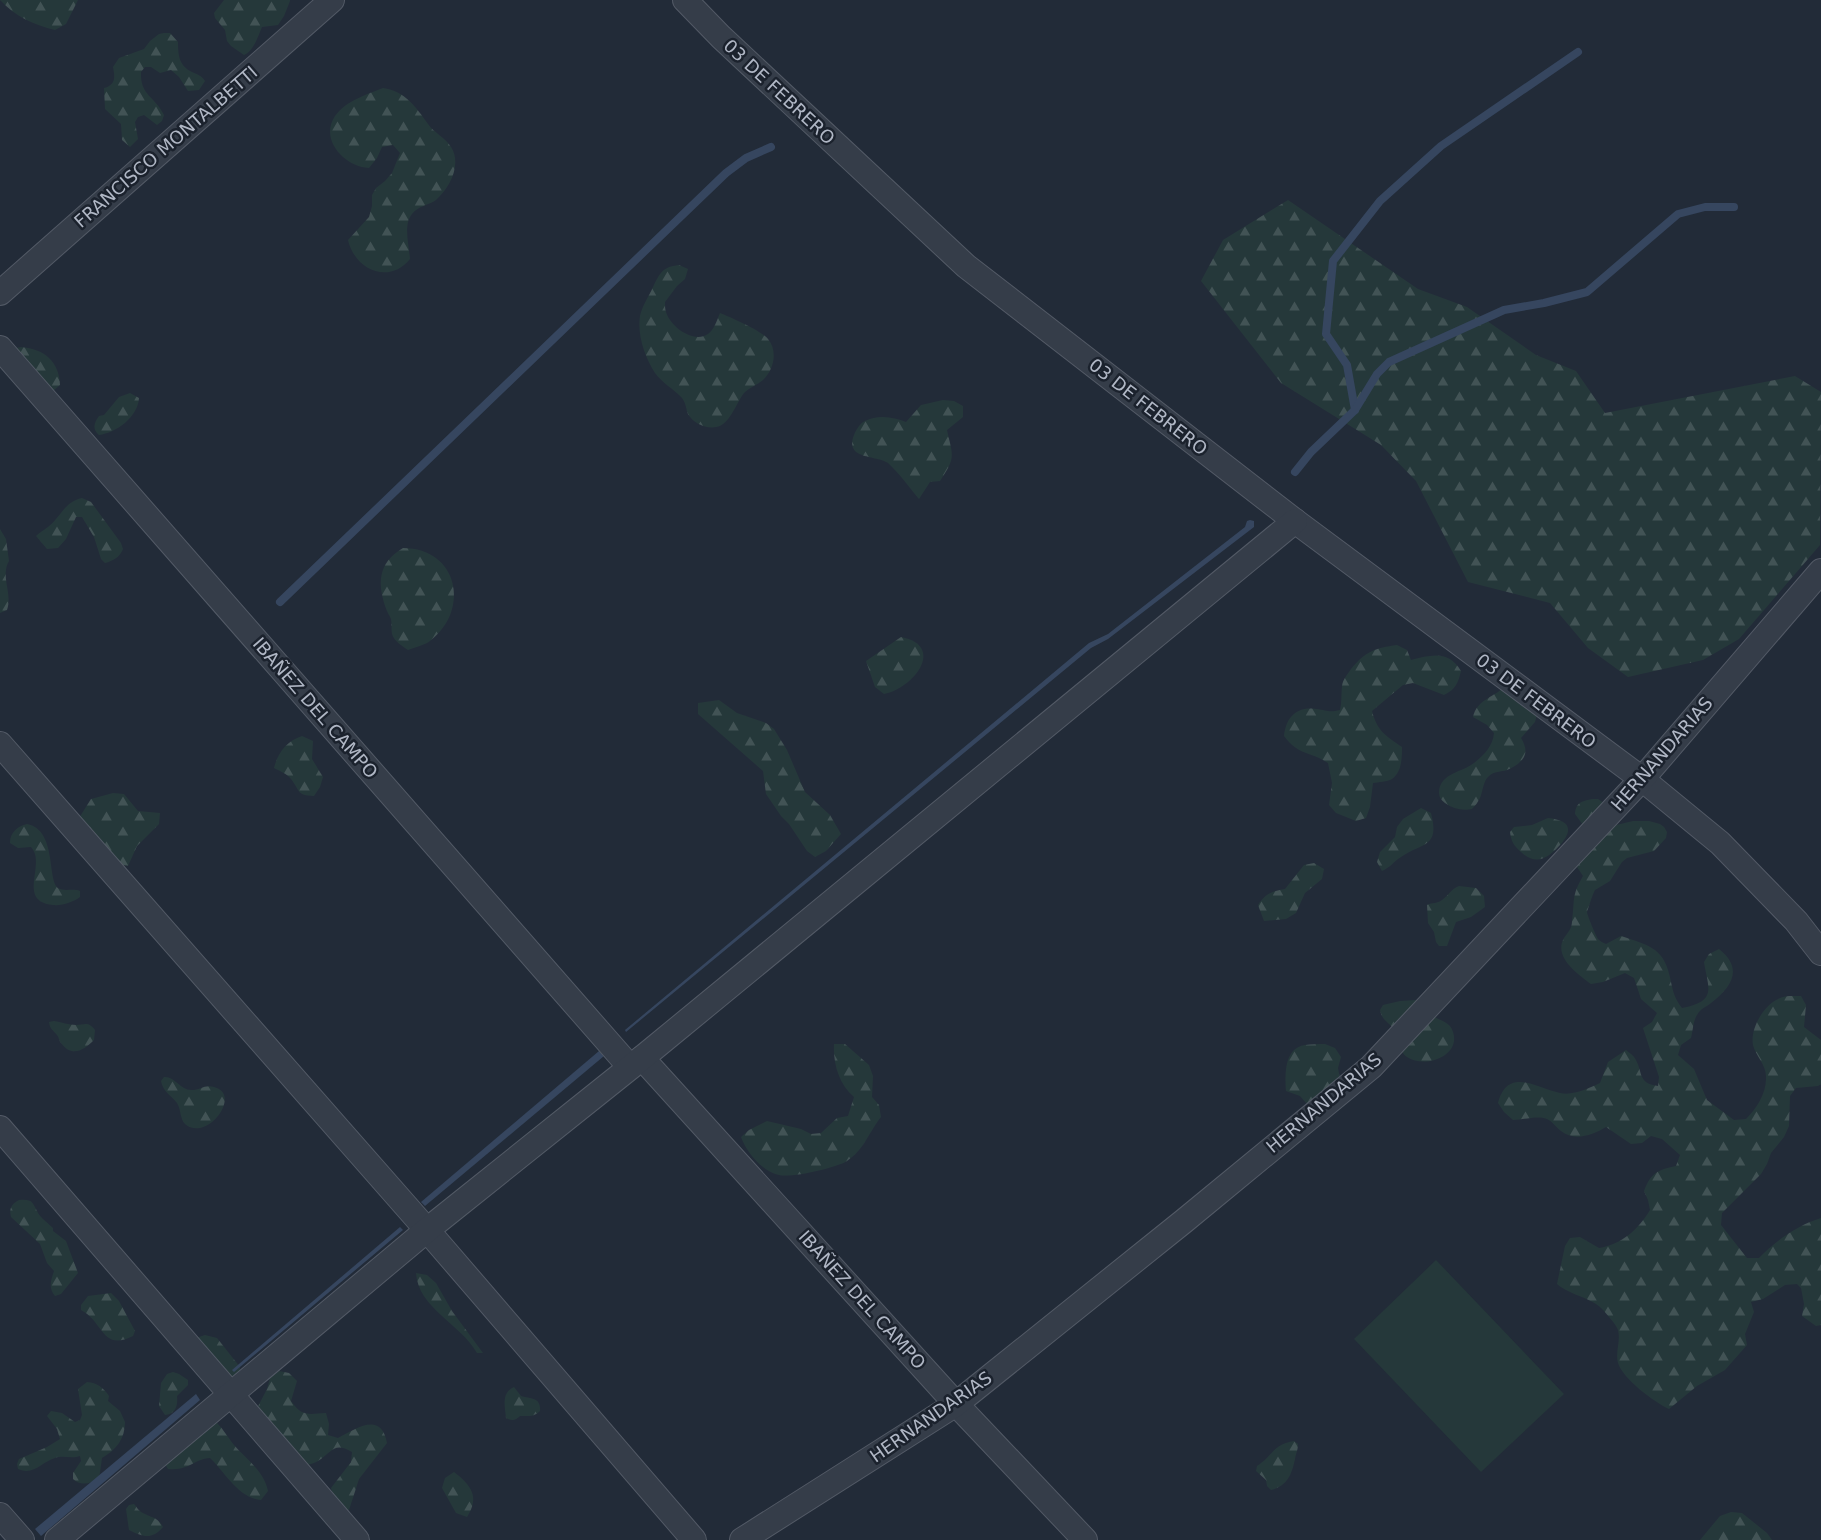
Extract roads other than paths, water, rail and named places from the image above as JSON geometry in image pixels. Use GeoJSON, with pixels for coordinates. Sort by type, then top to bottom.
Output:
{"type":"FeatureCollection","features":[{"type":"Feature","properties":{"kind":"street","name":"FRANCISCO MONTALBETTI"},"geometry":{"type":"LineString","coordinates":[[0,293],[332,0]]}},
{"type":"Feature","properties":{"kind":"street","name":"03 DE FEBRERO"},"geometry":{"type":"LineString","coordinates":[[685,0],[966,266],[1295,520],[1642,779],[1720,843],[1796,921],[1821,953]]}},
{"type":"Feature","properties":{"kind":"street","name":"IBAÑEZ DEL CAMPO"},"geometry":{"type":"LineString","coordinates":[[0,348],[636,1063],[1085,1540]]}},
{"type":"Feature","properties":{"kind":"street"},"geometry":{"type":"LineString","coordinates":[[57,1540],[427,1230],[636,1063],[1295,520]]}},
{"type":"Feature","properties":{"kind":"street","name":"HERNANDARIAS"},"geometry":{"type":"LineString","coordinates":[[742,1540],[956,1404],[1371,1066],[1642,779],[1821,570]]}},
{"type":"Feature","properties":{"kind":"street"},"geometry":{"type":"LineString","coordinates":[[0,744],[427,1230],[694,1540]]}},
{"type":"Feature","properties":{"kind":"street"},"geometry":{"type":"LineString","coordinates":[[0,1128],[357,1540]]}},
{"type":"Feature","properties":{"kind":"street"},"geometry":{"type":"LineString","coordinates":[[0,1515],[22,1540]]}},
{"type":"Feature","properties":{"kind":"water"},"geometry":{"type":"Polygon","coordinates":[[[1247,521],[1254,521],[1254,527],[1108,639],[1091,648],[626,1032],[625,1030],[1089,643],[1108,634],[1245,527],[1247,521]]]}},
{"type":"Feature","properties":{"kind":"water"},"geometry":{"type":"Polygon","coordinates":[[[599,1051],[604,1056],[425,1206],[421,1202],[599,1051]]]}},
{"type":"Feature","properties":{"kind":"water"},"geometry":{"type":"Polygon","coordinates":[[[400,1227],[403,1230],[234,1372],[232,1370],[400,1227]]]}},
{"type":"Feature","properties":{"kind":"water"},"geometry":{"type":"Polygon","coordinates":[[[196,1394],[200,1400],[41,1536],[35,1529],[196,1394]]]}},
{"type":"Feature","properties":{"kind":"waterway"},"geometry":{"type":"LineString","coordinates":[[1355,410],[1347,365],[1326,334],[1333,261],[1380,201],[1441,146],[1578,52]]}},
{"type":"Feature","properties":{"kind":"waterway"},"geometry":{"type":"LineString","coordinates":[[280,602],[726,173],[746,158],[771,147]]}},
{"type":"Feature","properties":{"kind":"waterway"},"geometry":{"type":"LineString","coordinates":[[1295,472],[1311,452],[1355,410],[1377,374],[1389,362],[1504,310],[1587,292],[1678,214],[1705,207],[1734,207]]}}]}
